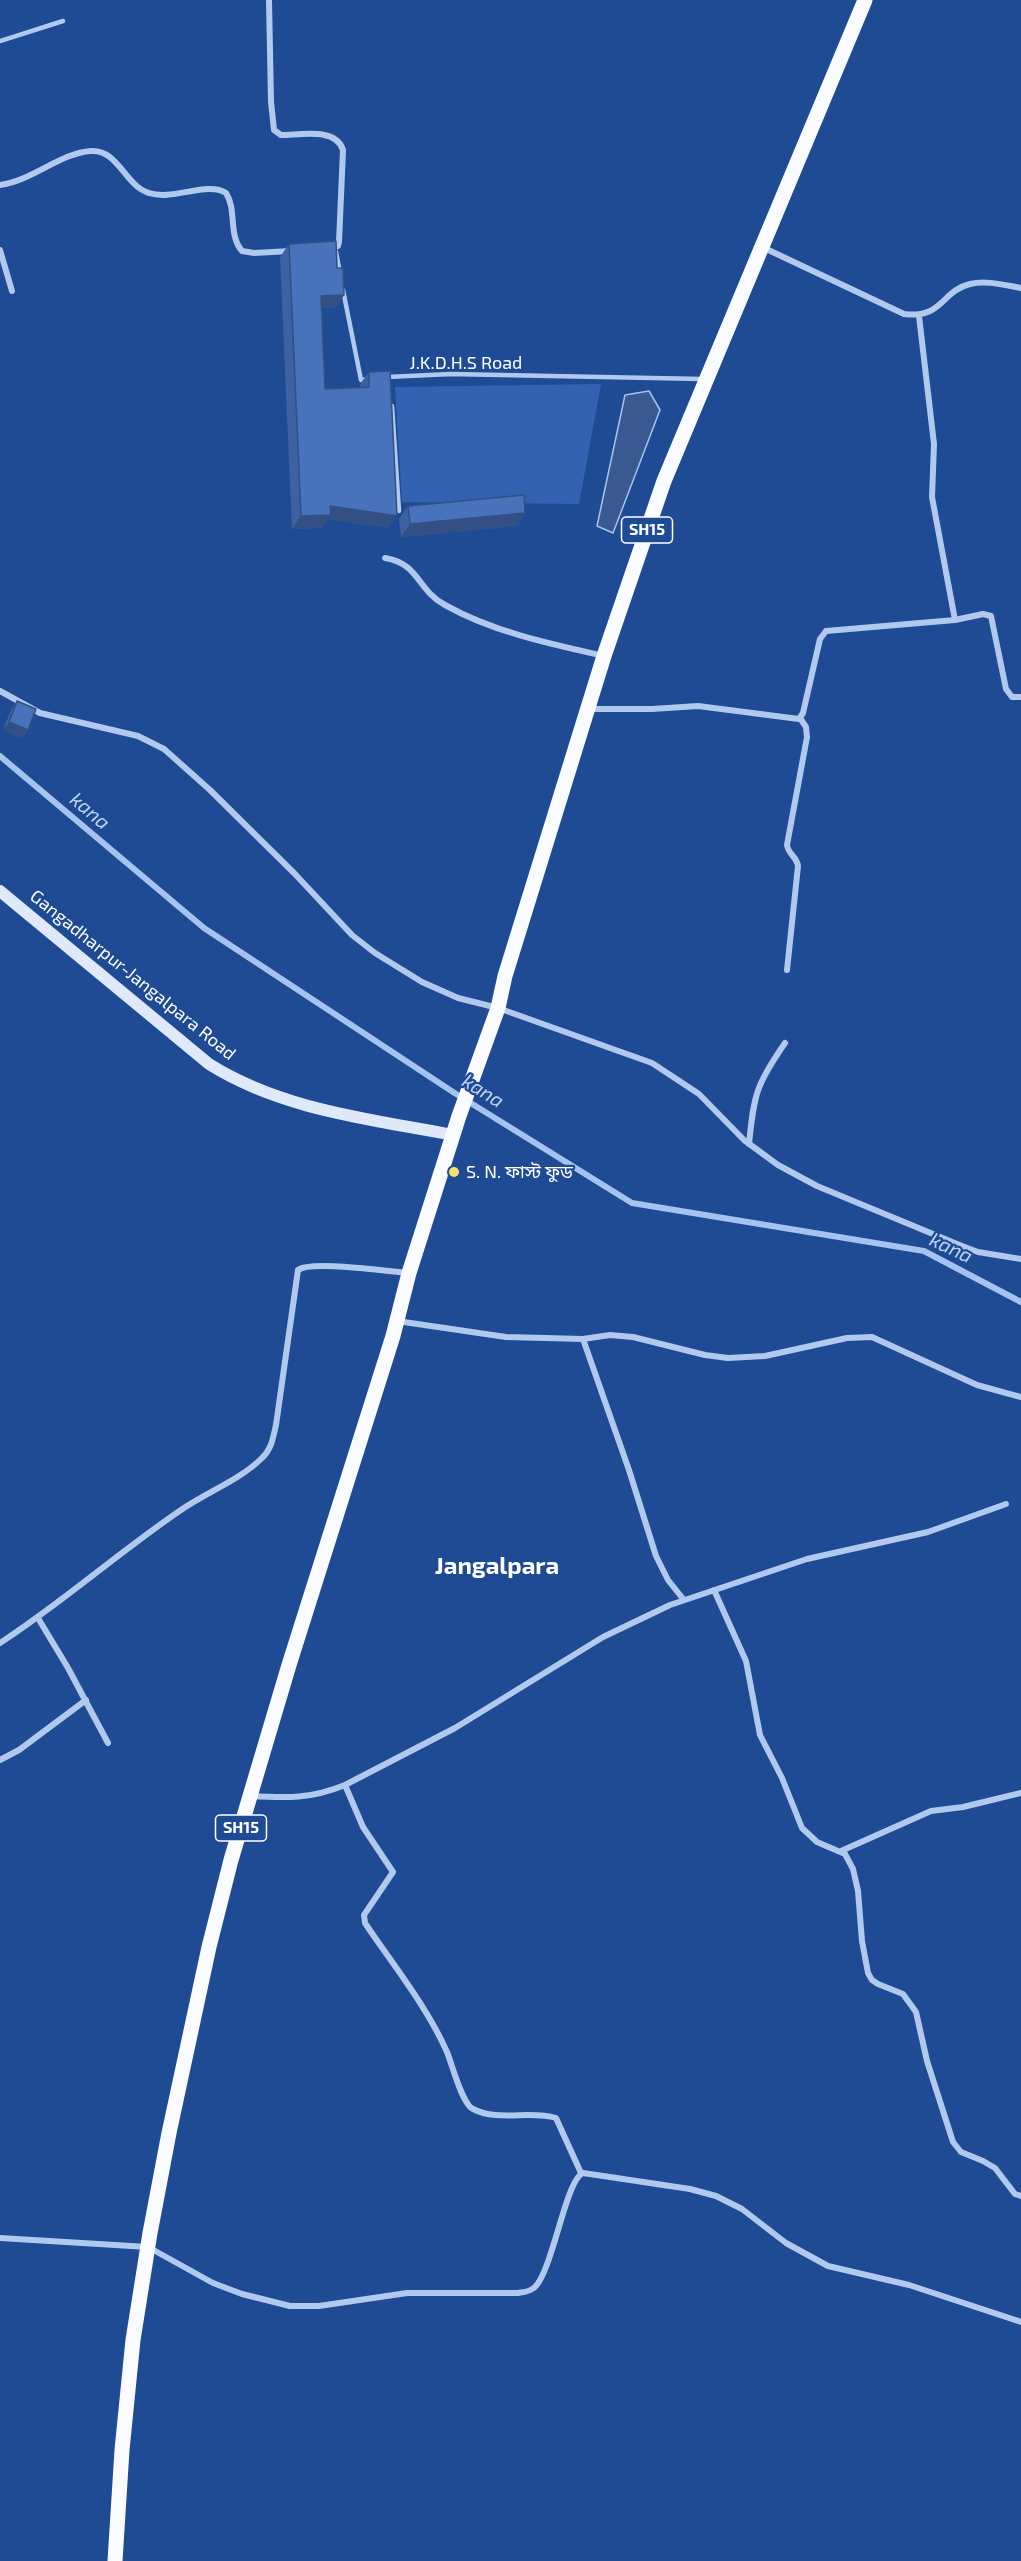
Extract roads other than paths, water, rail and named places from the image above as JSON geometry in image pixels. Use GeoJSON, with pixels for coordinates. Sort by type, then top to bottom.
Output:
{"type":"FeatureCollection","features":[{"type":"Feature","properties":{"kind":"main road","name":"SH15"},"geometry":{"type":"LineString","coordinates":[[115,2561],[129,2384],[148,2247],[169,2133],[209,1947],[250,1796],[397,1321],[409,1273],[459,1116],[498,1008],[505,976],[604,656],[664,481],[865,0]]}},
{"type":"Feature","properties":{"kind":"street"},"geometry":{"type":"LineString","coordinates":[[270,0],[271,102],[274,130],[280,135],[334,136],[344,150],[339,242],[331,249]]}},
{"type":"Feature","properties":{"kind":"street"},"geometry":{"type":"LineString","coordinates":[[0,185],[25,178],[82,152],[100,151],[111,158],[137,186],[149,194],[169,196],[211,189],[222,190],[228,196],[236,240],[242,251],[254,253],[304,250]]}},
{"type":"Feature","properties":{"kind":"street"},"geometry":{"type":"LineString","coordinates":[[761,246],[904,314],[919,316],[970,284],[982,282],[1021,288]]}},
{"type":"Feature","properties":{"kind":"street"},"geometry":{"type":"LineString","coordinates":[[0,250],[12,291]]}},
{"type":"Feature","properties":{"kind":"street"},"geometry":{"type":"LineString","coordinates":[[919,316],[934,444],[932,497],[955,620]]}},
{"type":"Feature","properties":{"kind":"street"},"geometry":{"type":"LineString","coordinates":[[385,558],[402,561],[409,566],[430,595],[459,612],[552,644],[604,656]]}},
{"type":"Feature","properties":{"kind":"street"},"geometry":{"type":"LineString","coordinates":[[787,970],[798,866],[796,858],[788,850],[787,845],[807,737],[806,727],[800,718],[820,639],[826,631],[955,620],[983,614],[991,616],[1006,689],[1012,697],[1021,698]]}},
{"type":"Feature","properties":{"kind":"street"},"geometry":{"type":"LineString","coordinates":[[0,691],[40,713],[129,734],[164,749],[210,789],[362,943],[422,982],[440,992],[498,1008],[652,1063],[699,1094],[749,1144],[778,1165],[849,1200],[970,1249],[1021,1259]]}},
{"type":"Feature","properties":{"kind":"street"},"geometry":{"type":"LineString","coordinates":[[587,709],[699,706],[800,718]]}},
{"type":"Feature","properties":{"kind":"street","name":"Gangadharpur-Jangalpara Road"},"geometry":{"type":"LineString","coordinates":[[0,891],[209,1064],[245,1085],[286,1100],[453,1135]]}},
{"type":"Feature","properties":{"kind":"street"},"geometry":{"type":"LineString","coordinates":[[749,1144],[757,1086],[785,1043]]}},
{"type":"Feature","properties":{"kind":"street"},"geometry":{"type":"LineString","coordinates":[[0,1642],[39,1618],[160,1526],[243,1473],[267,1453],[276,1425],[298,1270],[306,1266],[326,1266],[409,1273]]}},
{"type":"Feature","properties":{"kind":"street"},"geometry":{"type":"LineString","coordinates":[[397,1321],[492,1336],[584,1339],[610,1335],[633,1337],[705,1355],[728,1358],[765,1356],[847,1338],[872,1337],[977,1385],[1021,1397]]}},
{"type":"Feature","properties":{"kind":"street"},"geometry":{"type":"LineString","coordinates":[[584,1339],[656,1556],[668,1580],[684,1600]]}},
{"type":"Feature","properties":{"kind":"street"},"geometry":{"type":"LineString","coordinates":[[250,1796],[299,1798],[326,1793],[345,1785],[455,1728],[603,1637],[684,1600],[807,1559],[928,1532],[1006,1504]]}},
{"type":"Feature","properties":{"kind":"street"},"geometry":{"type":"LineString","coordinates":[[714,1590],[746,1661],[760,1735],[782,1778],[802,1828],[817,1842],[840,1851],[849,1860],[856,1880],[862,1941],[868,1973],[872,1980],[903,1994],[912,2004],[953,2142],[961,2152],[989,2163],[1015,2194],[1021,2196]]}},
{"type":"Feature","properties":{"kind":"street"},"geometry":{"type":"LineString","coordinates":[[39,1618],[108,1743]]}},
{"type":"Feature","properties":{"kind":"street"},"geometry":{"type":"LineString","coordinates":[[0,1760],[26,1745],[86,1700]]}},
{"type":"Feature","properties":{"kind":"street"},"geometry":{"type":"LineString","coordinates":[[345,1785],[363,1827],[393,1872],[364,1915],[365,1923],[417,1998],[441,2039],[468,2105],[475,2110],[491,2113],[556,2118],[581,2173]]}},
{"type":"Feature","properties":{"kind":"street"},"geometry":{"type":"LineString","coordinates":[[840,1851],[931,1811],[963,1807],[1021,1792]]}},
{"type":"Feature","properties":{"kind":"street"},"geometry":{"type":"LineString","coordinates":[[0,2238],[148,2247],[220,2286],[290,2306],[319,2306],[407,2293],[527,2292],[536,2286],[541,2278],[571,2192],[581,2173]]}},
{"type":"Feature","properties":{"kind":"street"},"geometry":{"type":"LineString","coordinates":[[581,2173],[672,2186],[716,2196],[741,2209],[786,2243],[828,2266],[909,2285],[1021,2322]]}},
{"type":"Feature","properties":{"kind":"lane"},"geometry":{"type":"LineString","coordinates":[[0,41],[63,21]]}},
{"type":"Feature","properties":{"kind":"lane","name":"J.K.D.H.S Road"},"geometry":{"type":"LineString","coordinates":[[331,249],[361,380],[451,374],[705,379]]}},
{"type":"Feature","properties":{"kind":"lane"},"geometry":{"type":"LineString","coordinates":[[390,377],[390,388]]}},
{"type":"Feature","properties":{"kind":"lane"},"geometry":{"type":"LineString","coordinates":[[391,399],[399,511]]}},
{"type":"Feature","properties":{"kind":"waterway","name":"kana"},"geometry":{"type":"LineString","coordinates":[[0,756],[204,928],[453,1092],[632,1203],[924,1251],[1021,1302]]}},
{"type":"Feature","properties":{"kind":"place","name":"S. N. ফাস্ট ফুড"},"geometry":{"type":"Point","coordinates":[454,1172]}},
{"type":"Feature","properties":{"kind":"district","name":"Jangalpara"},"geometry":{"type":"Point","coordinates":[497,1566]}}]}
